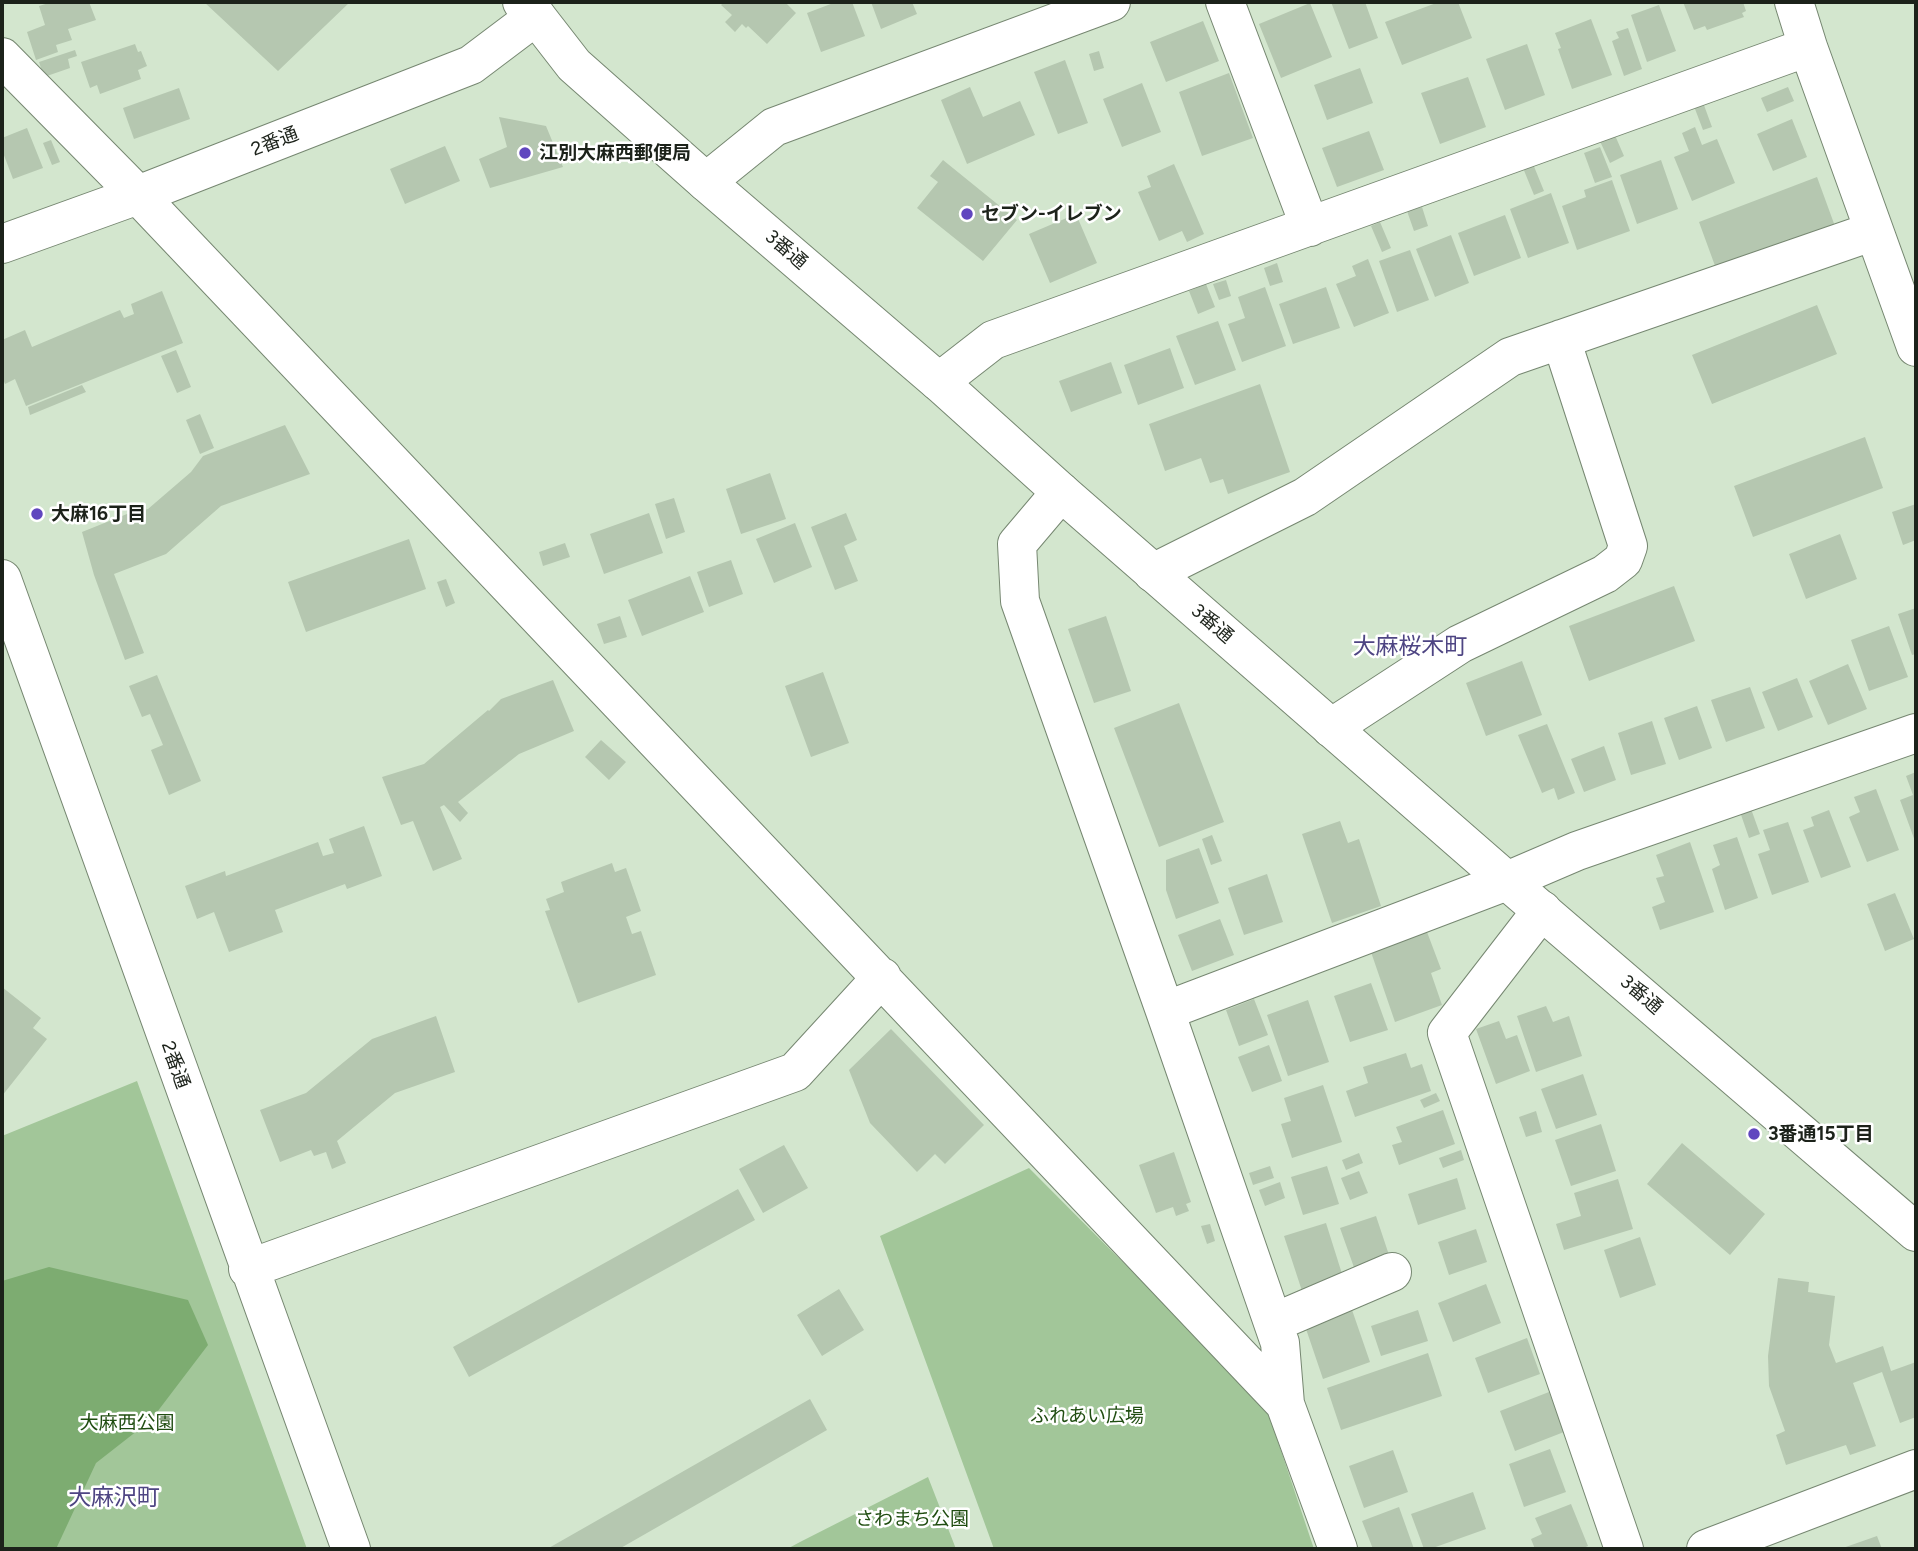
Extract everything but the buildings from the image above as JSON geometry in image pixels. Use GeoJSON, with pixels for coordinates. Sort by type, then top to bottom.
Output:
{"type":"FeatureCollection","features":[{"type":"Feature","properties":{"kind":"street"},"geometry":{"type":"LineString","coordinates":[[1225,2],[1310,227]]}},
{"type":"Feature","properties":{"kind":"street"},"geometry":{"type":"LineString","coordinates":[[1794,2],[1916,347]]}},
{"type":"Feature","properties":{"kind":"street"},"geometry":{"type":"LineString","coordinates":[[706,182],[774,127],[1090,5]]}},
{"type":"Feature","properties":{"kind":"street","name":"3番通"},"geometry":{"type":"LineString","coordinates":[[529,9],[574,65],[706,182],[939,382],[1153,573],[1507,881],[1916,1232]]}},
{"type":"Feature","properties":{"kind":"street","name":"2番通"},"geometry":{"type":"LineString","coordinates":[[2,244],[138,195],[471,65],[529,9]]}},
{"type":"Feature","properties":{"kind":"street"},"geometry":{"type":"LineString","coordinates":[[939,382],[993,340],[1808,47]]}},
{"type":"Feature","properties":{"kind":"street"},"geometry":{"type":"LineString","coordinates":[[2,57],[138,195],[1285,1404]]}},
{"type":"Feature","properties":{"kind":"street"},"geometry":{"type":"LineString","coordinates":[[1153,573],[1305,497],[1510,357],[1874,231]]}},
{"type":"Feature","properties":{"kind":"street"},"geometry":{"type":"LineString","coordinates":[[1331,728],[1460,644],[1605,574],[1623,560],[1628,546],[1561,339]]}},
{"type":"Feature","properties":{"kind":"street"},"geometry":{"type":"LineString","coordinates":[[1061,492],[1017,544],[1020,601],[1280,1343],[1285,1404],[1338,1549]]}},
{"type":"Feature","properties":{"kind":"street","name":"2番通"},"geometry":{"type":"LineString","coordinates":[[2,579],[248,1269],[351,1549]]}},
{"type":"Feature","properties":{"kind":"street"},"geometry":{"type":"LineString","coordinates":[[1165,1011],[1507,881],[1577,851],[1916,733]]}},
{"type":"Feature","properties":{"kind":"street"},"geometry":{"type":"LineString","coordinates":[[1542,910],[1447,1033],[1624,1549]]}},
{"type":"Feature","properties":{"kind":"street"},"geometry":{"type":"LineString","coordinates":[[248,1269],[794,1072],[881,977]]}},
{"type":"Feature","properties":{"kind":"street"},"geometry":{"type":"LineString","coordinates":[[1273,1323],[1392,1272]]}},
{"type":"Feature","properties":{"kind":"street"},"geometry":{"type":"LineString","coordinates":[[1711,1549],[1916,1469]]}},
{"type":"Feature","properties":{"kind":"green space","name":"大麻西公園"},"geometry":{"type":"Polygon","coordinates":[[[137,1081],[307,1549],[2,1549],[2,1136],[137,1081]]]}},
{"type":"Feature","properties":{"kind":"green space","name":"ふれあい広場"},"geometry":{"type":"Polygon","coordinates":[[[1029,1168],[1266,1406],[1314,1549],[994,1549],[880,1236],[1029,1168]]]}},
{"type":"Feature","properties":{"kind":"green space"},"geometry":{"type":"Polygon","coordinates":[[[49,1267],[188,1300],[208,1345],[151,1420],[96,1463],[56,1549],[2,1549],[2,1281],[49,1267]]]}},
{"type":"Feature","properties":{"kind":"green space","name":"さわまち公園"},"geometry":{"type":"Polygon","coordinates":[[[928,1477],[956,1549],[787,1549],[800,1542],[928,1477]]]}},
{"type":"Feature","properties":{"kind":"place","name":"江別大麻西郵便局"},"geometry":{"type":"Point","coordinates":[525,153]}},
{"type":"Feature","properties":{"kind":"place","name":"セブン-イレブン"},"geometry":{"type":"Point","coordinates":[967,214]}},
{"type":"Feature","properties":{"kind":"place","name":"大麻16丁目"},"geometry":{"type":"Point","coordinates":[37,514]}},
{"type":"Feature","properties":{"kind":"place","name":"3番通15丁目"},"geometry":{"type":"Point","coordinates":[1754,1134]}},
{"type":"Feature","properties":{"kind":"district","name":"大麻桜木町"},"geometry":{"type":"Point","coordinates":[1410,647]}},
{"type":"Feature","properties":{"kind":"district","name":"大麻沢町"},"geometry":{"type":"Point","coordinates":[114,1498]}}]}
